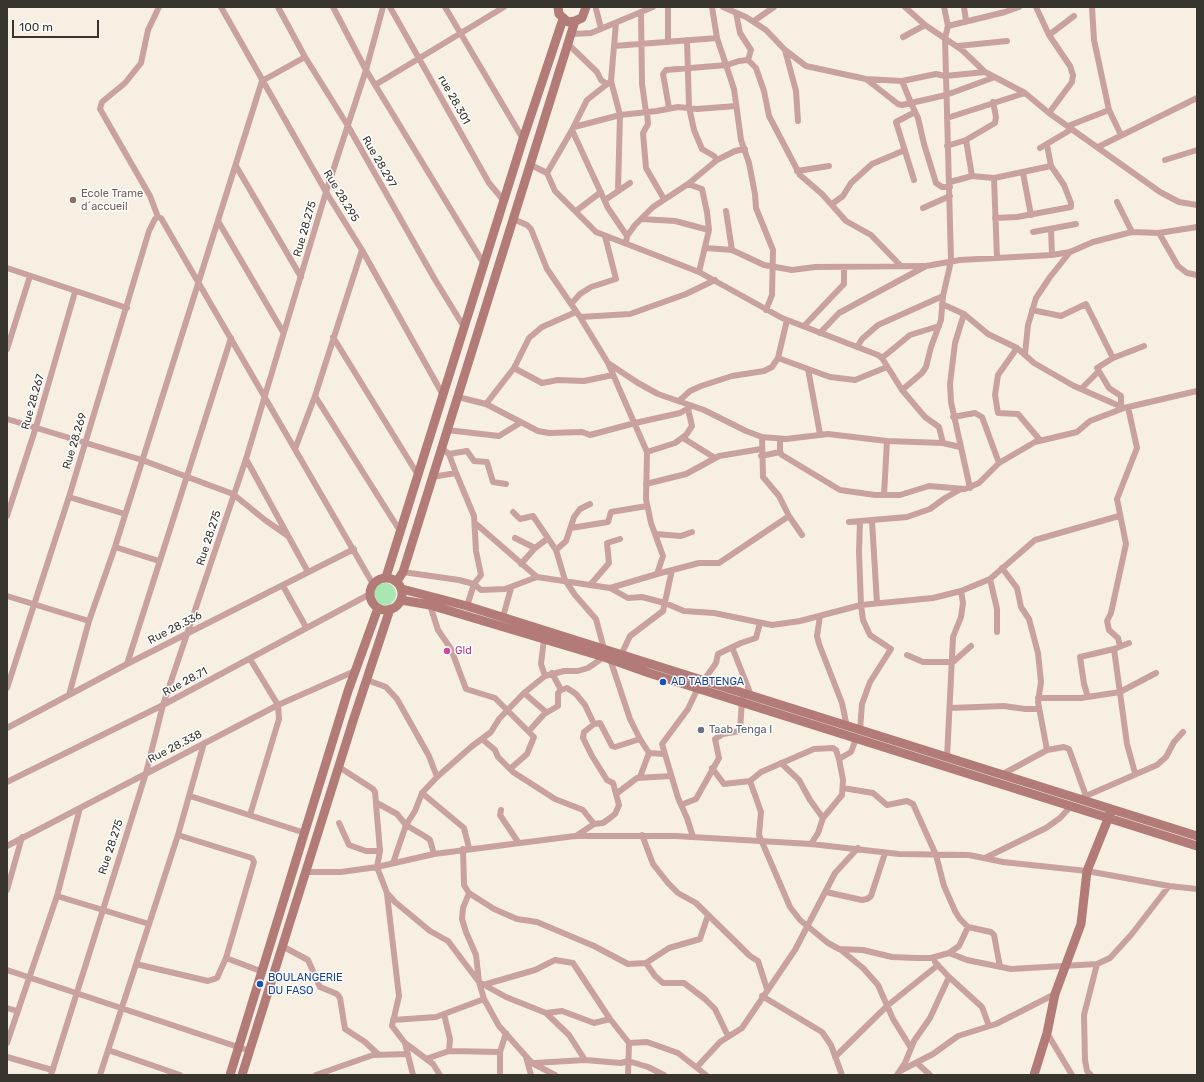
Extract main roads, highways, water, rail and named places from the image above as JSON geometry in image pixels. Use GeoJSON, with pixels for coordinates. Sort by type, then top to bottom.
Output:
{"type":"FeatureCollection","features":[{"type":"Feature","properties":{"kind":"main road"},"geometry":{"type":"LineString","coordinates":[[558,7],[559,14],[568,22],[575,22],[582,18],[586,10]]}},
{"type":"Feature","properties":{"kind":"main road"},"geometry":{"type":"LineString","coordinates":[[386,577],[523,139],[563,19]]}},
{"type":"Feature","properties":{"kind":"main road"},"geometry":{"type":"LineString","coordinates":[[575,22],[447,430],[445,451],[432,477],[399,585],[401,600],[394,608],[390,609],[378,608],[372,602],[371,589],[378,579],[386,577],[399,585],[503,617],[698,688],[1197,846]]}},
{"type":"Feature","properties":{"kind":"main road"},"geometry":{"type":"LineString","coordinates":[[401,600],[430,605],[544,639],[606,655],[621,655],[947,758],[1083,798],[1111,809],[1197,836]]}},
{"type":"Feature","properties":{"kind":"main road"},"geometry":{"type":"LineString","coordinates":[[230,1075],[356,671],[378,608]]}},
{"type":"Feature","properties":{"kind":"main road"},"geometry":{"type":"LineString","coordinates":[[242,1075],[390,609]]}},
{"type":"Feature","properties":{"kind":"main road"},"geometry":{"type":"LineString","coordinates":[[1034,1075],[1047,1033],[1055,994],[1081,924],[1087,871],[1111,809]]}},
{"type":"Feature","properties":{"kind":"place","name":"Ecole Trame d´accueil"},"geometry":{"type":"Point","coordinates":[73,200]}},
{"type":"Feature","properties":{"kind":"place","name":"Gld"},"geometry":{"type":"Point","coordinates":[447,651]}},
{"type":"Feature","properties":{"kind":"place","name":"AD TABTENGA"},"geometry":{"type":"Point","coordinates":[663,682]}},
{"type":"Feature","properties":{"kind":"place","name":"Taab Tenga I"},"geometry":{"type":"Point","coordinates":[701,730]}},
{"type":"Feature","properties":{"kind":"place","name":"BOULANGERIE DU FASO"},"geometry":{"type":"Point","coordinates":[260,984]}}]}
